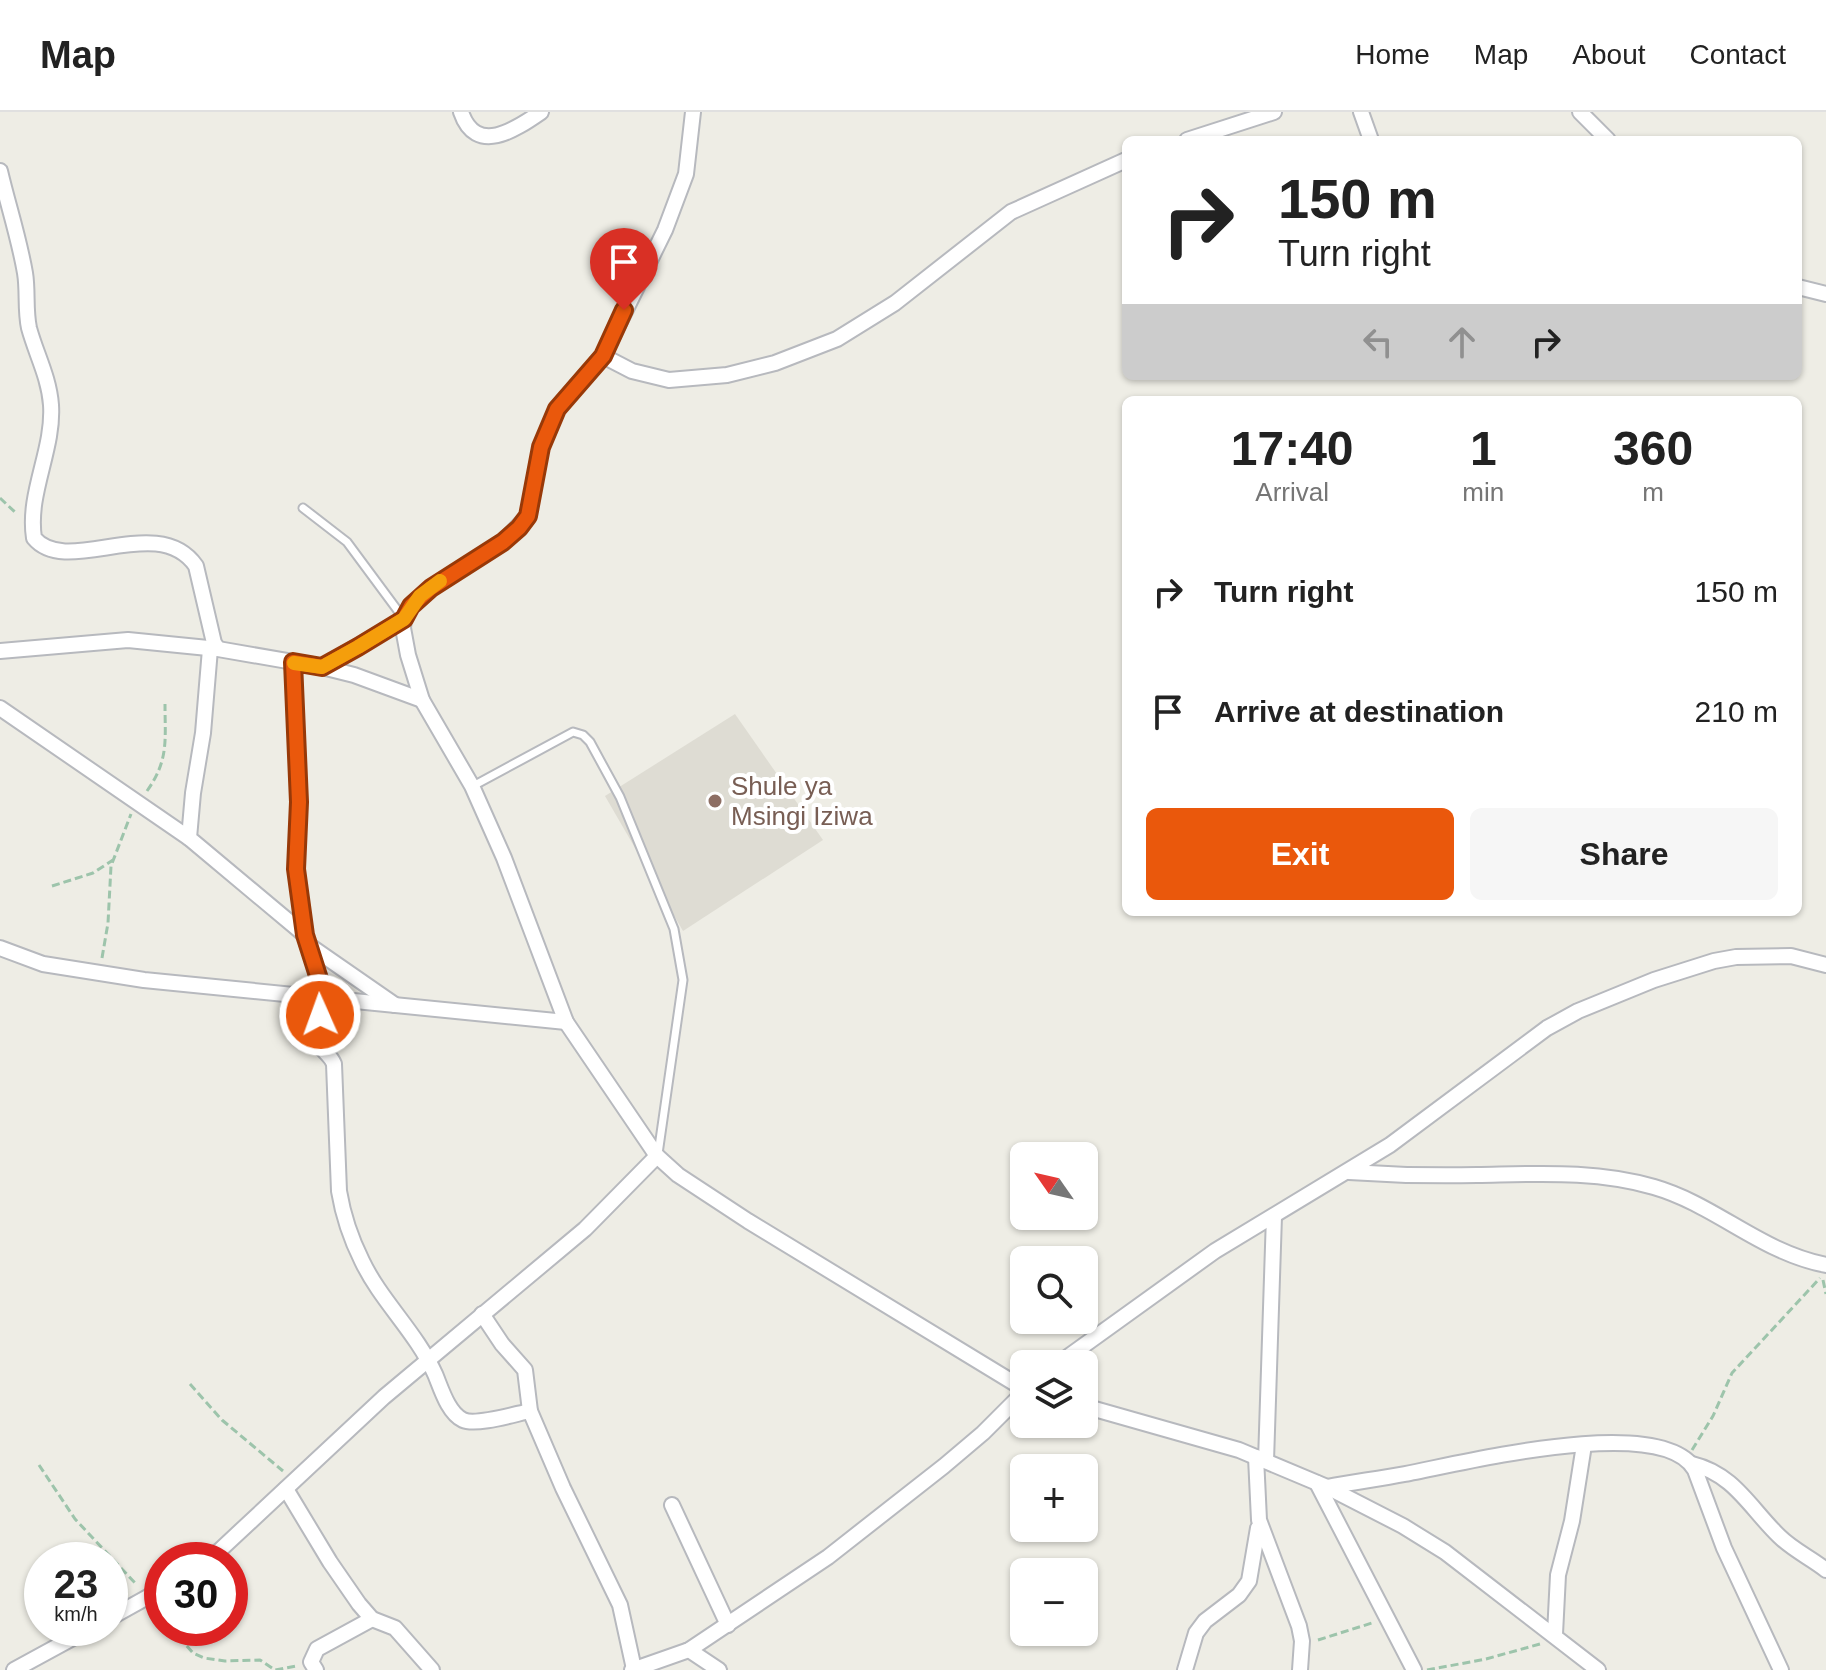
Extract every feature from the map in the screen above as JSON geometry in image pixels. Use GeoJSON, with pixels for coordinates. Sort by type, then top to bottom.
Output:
{"type":"FeatureCollection","features":[{"type":"Feature","properties":{"kind":"street"},"geometry":{"type":"LineString","coordinates":[[461,112],[470,129],[482,136],[493,137],[541,112]]}},
{"type":"Feature","properties":{"kind":"street"},"geometry":{"type":"LineString","coordinates":[[322,667],[404,619],[420,596],[503,542],[528,516],[541,447],[557,409],[603,356],[678,198],[686,174],[693,112]]}},
{"type":"Feature","properties":{"kind":"street"},"geometry":{"type":"LineString","coordinates":[[1199,136],[1274,112]]}},
{"type":"Feature","properties":{"kind":"street"},"geometry":{"type":"LineString","coordinates":[[1361,112],[1370,136]]}},
{"type":"Feature","properties":{"kind":"street"},"geometry":{"type":"LineString","coordinates":[[1580,112],[1604,136]]}},
{"type":"Feature","properties":{"kind":"street"},"geometry":{"type":"LineString","coordinates":[[603,356],[641,374],[669,380],[727,375],[775,363],[837,339],[895,303],[1011,212],[1122,162]]}},
{"type":"Feature","properties":{"kind":"street"},"geometry":{"type":"LineString","coordinates":[[0,171],[25,276],[29,327],[51,404],[35,497],[34,538],[44,548],[60,551],[157,544],[182,551],[196,566],[214,649],[189,838]]}},
{"type":"Feature","properties":{"kind":"street"},"geometry":{"type":"LineString","coordinates":[[1802,288],[1826,294]]}},
{"type":"Feature","properties":{"kind":"street"},"geometry":{"type":"LineString","coordinates":[[404,619],[408,655],[422,700],[472,786],[504,858],[566,1022],[657,1156],[678,1175],[748,1221],[1010,1381]]}},
{"type":"Feature","properties":{"kind":"street"},"geometry":{"type":"LineString","coordinates":[[0,651],[128,640],[214,649],[322,667],[422,700]]}},
{"type":"Feature","properties":{"kind":"street"},"geometry":{"type":"LineString","coordinates":[[293,662],[299,802],[296,869],[306,939],[318,974],[321,998],[318,1032],[322,1050],[334,1064],[341,1207],[369,1274],[428,1358],[453,1410],[463,1420],[479,1421],[530,1411]]}},
{"type":"Feature","properties":{"kind":"street"},"geometry":{"type":"LineString","coordinates":[[0,708],[189,838],[306,939],[398,1007]]}},
{"type":"Feature","properties":{"kind":"street"},"geometry":{"type":"LineString","coordinates":[[0,948],[43,964],[99,973],[398,1007],[566,1022]]}},
{"type":"Feature","properties":{"kind":"street"},"geometry":{"type":"LineString","coordinates":[[1077,1350],[1215,1251],[1390,1145],[1547,1028],[1605,999],[1684,971],[1736,957],[1791,956],[1826,965]]}},
{"type":"Feature","properties":{"kind":"street"},"geometry":{"type":"LineString","coordinates":[[226,1542],[428,1358],[585,1229],[657,1156]]}},
{"type":"Feature","properties":{"kind":"street"},"geometry":{"type":"LineString","coordinates":[[1348,1172],[1422,1176],[1594,1174],[1626,1179],[1679,1195],[1777,1250],[1825,1272]]}},
{"type":"Feature","properties":{"kind":"street"},"geometry":{"type":"LineString","coordinates":[[1185,1670],[1196,1633],[1205,1621],[1239,1595],[1249,1581],[1259,1520],[1274,1216]]}},
{"type":"Feature","properties":{"kind":"street"},"geometry":{"type":"LineString","coordinates":[[482,1314],[502,1344],[525,1370],[530,1411],[563,1488],[620,1605],[633,1670],[689,1650],[828,1557],[983,1433],[1010,1405]]}},
{"type":"Feature","properties":{"kind":"street"},"geometry":{"type":"LineString","coordinates":[[1098,1410],[1206,1440],[1322,1485],[1425,1539],[1598,1670]]}},
{"type":"Feature","properties":{"kind":"street"},"geometry":{"type":"LineString","coordinates":[[1322,1485],[1405,1474],[1500,1454],[1627,1442],[1655,1447],[1712,1471],[1733,1484],[1782,1539],[1826,1570]]}},
{"type":"Feature","properties":{"kind":"street"},"geometry":{"type":"LineString","coordinates":[[1557,1636],[1558,1575],[1572,1521],[1584,1445]]}},
{"type":"Feature","properties":{"kind":"street"},"geometry":{"type":"LineString","coordinates":[[1689,1462],[1724,1548],[1781,1670]]}},
{"type":"Feature","properties":{"kind":"street"},"geometry":{"type":"LineString","coordinates":[[291,1484],[342,1581],[372,1619],[395,1628],[432,1670]]}},
{"type":"Feature","properties":{"kind":"street"},"geometry":{"type":"LineString","coordinates":[[1322,1485],[1414,1670]]}},
{"type":"Feature","properties":{"kind":"street"},"geometry":{"type":"LineString","coordinates":[[672,1505],[728,1625]]}},
{"type":"Feature","properties":{"kind":"street"},"geometry":{"type":"LineString","coordinates":[[1259,1520],[1284,1583],[1302,1641],[1300,1670]]}},
{"type":"Feature","properties":{"kind":"street"},"geometry":{"type":"LineString","coordinates":[[313,1666],[313,1653],[372,1619]]}},
{"type":"Feature","properties":{"kind":"street"},"geometry":{"type":"LineString","coordinates":[[14,1670],[58,1646]]}},
{"type":"Feature","properties":{"kind":"street"},"geometry":{"type":"LineString","coordinates":[[689,1650],[719,1670]]}},
{"type":"Feature","properties":{"kind":"lane"},"geometry":{"type":"LineString","coordinates":[[303,508],[347,542],[404,619]]}},
{"type":"Feature","properties":{"kind":"lane"},"geometry":{"type":"LineString","coordinates":[[472,786],[573,732],[583,735],[590,742],[620,797],[674,929],[682,964],[683,980],[657,1156]]}},
{"type":"Feature","properties":{"kind":"path"},"geometry":{"type":"LineString","coordinates":[[0,498],[32,527]]}},
{"type":"Feature","properties":{"kind":"path"},"geometry":{"type":"LineString","coordinates":[[99,973],[108,923],[113,860],[130,817],[157,776],[164,758],[165,704]]}},
{"type":"Feature","properties":{"kind":"path"},"geometry":{"type":"LineString","coordinates":[[52,886],[93,873],[113,860]]}},
{"type":"Feature","properties":{"kind":"path"},"geometry":{"type":"LineString","coordinates":[[1825,1272],[1826,1294]]}},
{"type":"Feature","properties":{"kind":"path"},"geometry":{"type":"LineString","coordinates":[[1689,1462],[1732,1373],[1825,1272]]}},
{"type":"Feature","properties":{"kind":"path"},"geometry":{"type":"LineString","coordinates":[[190,1384],[222,1420],[291,1484]]}},
{"type":"Feature","properties":{"kind":"path"},"geometry":{"type":"LineString","coordinates":[[39,1465],[75,1519],[144,1593]]}},
{"type":"Feature","properties":{"kind":"path"},"geometry":{"type":"LineString","coordinates":[[1302,1641],[1334,1637],[1386,1617]]}},
{"type":"Feature","properties":{"kind":"path"},"geometry":{"type":"LineString","coordinates":[[1427,1670],[1486,1659],[1557,1636]]}},
{"type":"Feature","properties":{"kind":"path"},"geometry":{"type":"LineString","coordinates":[[187,1646],[204,1658],[236,1662],[260,1660],[275,1670],[313,1666]]}},
{"type":"Feature","properties":{"kind":"shaded area"},"geometry":{"type":"Polygon","coordinates":[[[735,714],[823,840],[683,931],[605,796],[735,714]]]}},
{"type":"Feature","properties":{"kind":"slow traffic"},"geometry":{"type":"LineString","coordinates":[[294,663],[322,667],[358,647],[404,619],[420,596],[440,581]]}},
{"type":"Feature","properties":{"kind":"place","name":"Shule ya Msingi Iziwa"},"geometry":{"type":"Point","coordinates":[715,801]}},
{"type":"Feature","properties":{"kind":"route"},"geometry":{"type":"LineString","coordinates":[[320,1015],[323,998],[319,998],[320,982],[305,935],[296,869],[299,802],[293,662],[322,667],[358,647],[404,619],[420,596],[503,542],[519,528],[528,516],[541,447],[557,409],[603,356],[624,310]]}}]}
